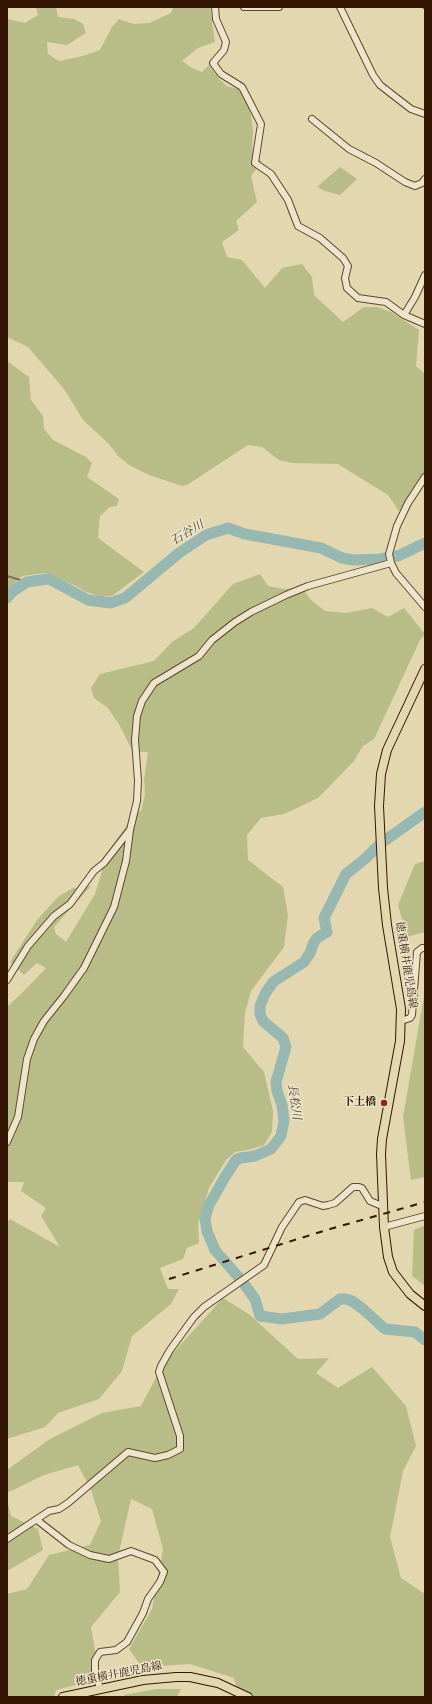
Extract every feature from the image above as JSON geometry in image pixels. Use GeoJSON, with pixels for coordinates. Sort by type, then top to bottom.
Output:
{"type":"FeatureCollection","features":[{"type":"Feature","properties":{"kind":"main road","name":"徳重横井鹿児島線"},"geometry":{"type":"LineString","coordinates":[[425,669],[387,750],[380,786],[380,834],[383,888],[387,925],[399,988],[401,1022],[400,1041],[382,1139],[382,1206],[388,1257],[393,1272],[410,1294],[425,1306]]}},
{"type":"Feature","properties":{"kind":"main road","name":"徳重横井鹿児島線"},"geometry":{"type":"LineString","coordinates":[[63,1697],[165,1677],[190,1677],[218,1683],[248,1697]]}},
{"type":"Feature","properties":{"kind":"street"},"geometry":{"type":"LineString","coordinates":[[215,7],[216,19],[226,42],[224,50],[213,63],[221,74],[242,87],[261,124],[255,163],[271,174],[288,200],[298,226],[320,238],[343,258],[348,266],[345,278],[347,288],[358,298],[386,302],[404,315],[425,324]]}},
{"type":"Feature","properties":{"kind":"street"},"geometry":{"type":"LineString","coordinates":[[244,7],[279,7]]}},
{"type":"Feature","properties":{"kind":"street"},"geometry":{"type":"LineString","coordinates":[[340,7],[373,75],[380,85],[411,108],[425,114]]}},
{"type":"Feature","properties":{"kind":"street"},"geometry":{"type":"LineString","coordinates":[[312,119],[349,149],[376,163],[405,182],[415,186],[422,183],[425,179]]}},
{"type":"Feature","properties":{"kind":"street"},"geometry":{"type":"LineString","coordinates":[[404,315],[416,297],[425,275]]}},
{"type":"Feature","properties":{"kind":"street"},"geometry":{"type":"LineString","coordinates":[[425,477],[408,503],[397,526],[389,554],[391,563],[396,573],[425,608]]}},
{"type":"Feature","properties":{"kind":"street"},"geometry":{"type":"LineString","coordinates":[[7,1142],[18,1116],[27,1059],[34,1039],[44,1022],[84,968],[114,907],[126,861],[130,830],[137,801],[138,781],[135,740],[137,716],[142,700],[154,684],[199,656],[212,640],[235,622],[251,612],[308,586],[391,563]]}},
{"type":"Feature","properties":{"kind":"street"},"geometry":{"type":"LineString","coordinates":[[7,980],[28,946],[54,916],[70,904],[94,871],[104,863],[130,830]]}},
{"type":"Feature","properties":{"kind":"street"},"geometry":{"type":"LineString","coordinates":[[401,1022],[410,1018],[412,1015],[417,952],[422,948],[425,948]]}},
{"type":"Feature","properties":{"kind":"street"},"geometry":{"type":"LineString","coordinates":[[7,1539],[49,1511],[59,1509],[68,1503],[128,1452],[155,1458],[168,1455],[180,1449],[180,1436],[159,1372],[170,1350],[194,1317],[204,1307],[264,1265],[282,1226],[299,1202],[305,1200],[323,1206],[328,1206],[335,1203],[353,1187],[358,1187],[362,1188],[370,1201],[382,1206]]}},
{"type":"Feature","properties":{"kind":"street"},"geometry":{"type":"LineString","coordinates":[[384,1227],[425,1216]]}},
{"type":"Feature","properties":{"kind":"street"},"geometry":{"type":"LineString","coordinates":[[37,1520],[69,1545],[90,1555],[109,1559],[131,1552],[155,1560],[164,1572],[160,1582],[148,1598],[142,1613],[126,1642],[116,1650],[100,1652],[94,1660],[95,1671],[100,1689]]}},
{"type":"Feature","properties":{"kind":"green space"},"geometry":{"type":"Polygon","coordinates":[[[36,7],[56,7],[58,17],[74,19],[83,24],[86,33],[67,45],[47,42],[48,54],[59,61],[83,56],[100,50],[112,27],[119,19],[134,24],[149,23],[171,13],[173,7],[210,7],[215,42],[198,48],[182,61],[194,69],[202,72],[209,65],[219,79],[227,86],[238,89],[242,94],[250,109],[253,131],[252,148],[254,158],[262,161],[251,176],[257,202],[236,221],[239,230],[222,242],[227,257],[242,260],[265,288],[282,268],[302,264],[312,277],[314,295],[343,322],[364,307],[377,307],[391,312],[419,330],[416,366],[425,374],[425,472],[399,511],[388,495],[338,464],[292,463],[279,460],[262,447],[248,445],[187,485],[182,486],[149,475],[129,465],[118,456],[109,444],[83,420],[64,389],[28,347],[7,337],[7,19],[25,23],[38,15],[36,7]]]}},
{"type":"Feature","properties":{"kind":"green space"},"geometry":{"type":"Polygon","coordinates":[[[340,167],[357,179],[340,195],[317,187],[340,167]]]}},
{"type":"Feature","properties":{"kind":"green space"},"geometry":{"type":"Polygon","coordinates":[[[7,361],[29,377],[31,400],[43,416],[44,429],[53,440],[86,457],[92,463],[87,477],[119,499],[117,506],[110,507],[100,516],[98,538],[144,572],[112,596],[101,597],[45,573],[22,576],[7,591],[7,361]]]}},
{"type":"Feature","properties":{"kind":"green space"},"geometry":{"type":"Polygon","coordinates":[[[260,574],[268,586],[284,589],[301,587],[311,600],[325,611],[346,613],[372,608],[388,617],[404,608],[425,634],[420,640],[374,739],[363,746],[354,761],[318,798],[284,814],[261,818],[247,835],[248,860],[283,887],[288,915],[284,947],[251,991],[245,1013],[243,1047],[264,1072],[273,1111],[272,1132],[264,1145],[235,1152],[226,1160],[209,1188],[198,1224],[199,1243],[187,1248],[183,1259],[160,1268],[168,1289],[179,1289],[171,1304],[132,1336],[122,1371],[99,1399],[58,1413],[45,1427],[7,1439],[7,1223],[10,1219],[60,1247],[41,1216],[46,1208],[21,1191],[24,1182],[7,1182],[7,1007],[46,968],[37,963],[24,975],[10,962],[37,920],[59,896],[73,888],[91,886],[54,927],[56,934],[66,942],[95,894],[105,856],[136,812],[141,811],[145,795],[144,780],[148,752],[133,752],[120,726],[108,708],[94,698],[91,688],[100,674],[154,661],[172,642],[194,628],[233,584],[260,574]]]}},
{"type":"Feature","properties":{"kind":"green space"},"geometry":{"type":"Polygon","coordinates":[[[425,861],[425,932],[407,937],[398,905],[415,864],[425,861]]]}},
{"type":"Feature","properties":{"kind":"green space"},"geometry":{"type":"Polygon","coordinates":[[[425,990],[425,1177],[411,1180],[403,1117],[425,990]]]}},
{"type":"Feature","properties":{"kind":"green space"},"geometry":{"type":"Polygon","coordinates":[[[425,1225],[425,1286],[412,1276],[414,1230],[425,1225]]]}},
{"type":"Feature","properties":{"kind":"green space"},"geometry":{"type":"Polygon","coordinates":[[[223,1298],[250,1315],[298,1359],[329,1358],[316,1373],[338,1388],[372,1367],[406,1406],[416,1446],[403,1471],[390,1537],[401,1578],[425,1594],[425,1697],[240,1697],[234,1678],[190,1664],[142,1667],[129,1649],[152,1609],[163,1549],[152,1509],[131,1499],[118,1557],[120,1592],[91,1627],[100,1679],[56,1690],[54,1697],[7,1697],[7,1594],[27,1589],[49,1555],[90,1545],[101,1521],[91,1490],[78,1465],[44,1475],[7,1493],[7,1470],[50,1439],[102,1413],[141,1406],[163,1364],[223,1298]]]}},
{"type":"Feature","properties":{"kind":"green space"},"geometry":{"type":"Polygon","coordinates":[[[7,1500],[11,1516],[38,1529],[43,1550],[7,1571],[7,1500]]]}},
{"type":"Feature","properties":{"kind":"green space"},"geometry":{"type":"Polygon","coordinates":[[[156,1689],[181,1689],[177,1697],[124,1697],[124,1695],[156,1689]]]}},
{"type":"Feature","properties":{"kind":"waterway","name":"石谷川"},"geometry":{"type":"LineString","coordinates":[[7,598],[13,591],[27,582],[48,579],[88,600],[110,603],[125,598],[179,553],[206,535],[228,528],[245,534],[321,548],[342,558],[353,560],[380,559],[398,556],[425,543]]}},
{"type":"Feature","properties":{"kind":"waterway"},"geometry":{"type":"LineString","coordinates":[[7,576],[27,582]]}},
{"type":"Feature","properties":{"kind":"waterway","name":"長松川"},"geometry":{"type":"LineString","coordinates":[[425,812],[380,844],[366,858],[346,874],[324,918],[327,932],[317,938],[304,962],[273,982],[265,994],[260,1006],[260,1014],[263,1021],[283,1038],[286,1047],[276,1082],[277,1091],[282,1105],[284,1121],[281,1136],[271,1149],[255,1156],[236,1160],[209,1205],[205,1218],[207,1231],[215,1250],[242,1281],[255,1299],[260,1316],[282,1319],[320,1314],[340,1299],[346,1299],[352,1301],[363,1309],[385,1329],[415,1332],[425,1340]]}},
{"type":"Feature","properties":{"kind":"railway"},"geometry":{"type":"LineString","coordinates":[[169,1279],[330,1229],[425,1202]]}},
{"type":"Feature","properties":{"kind":"place","name":"下土橋"},"geometry":{"type":"Point","coordinates":[384,1103]}}]}
